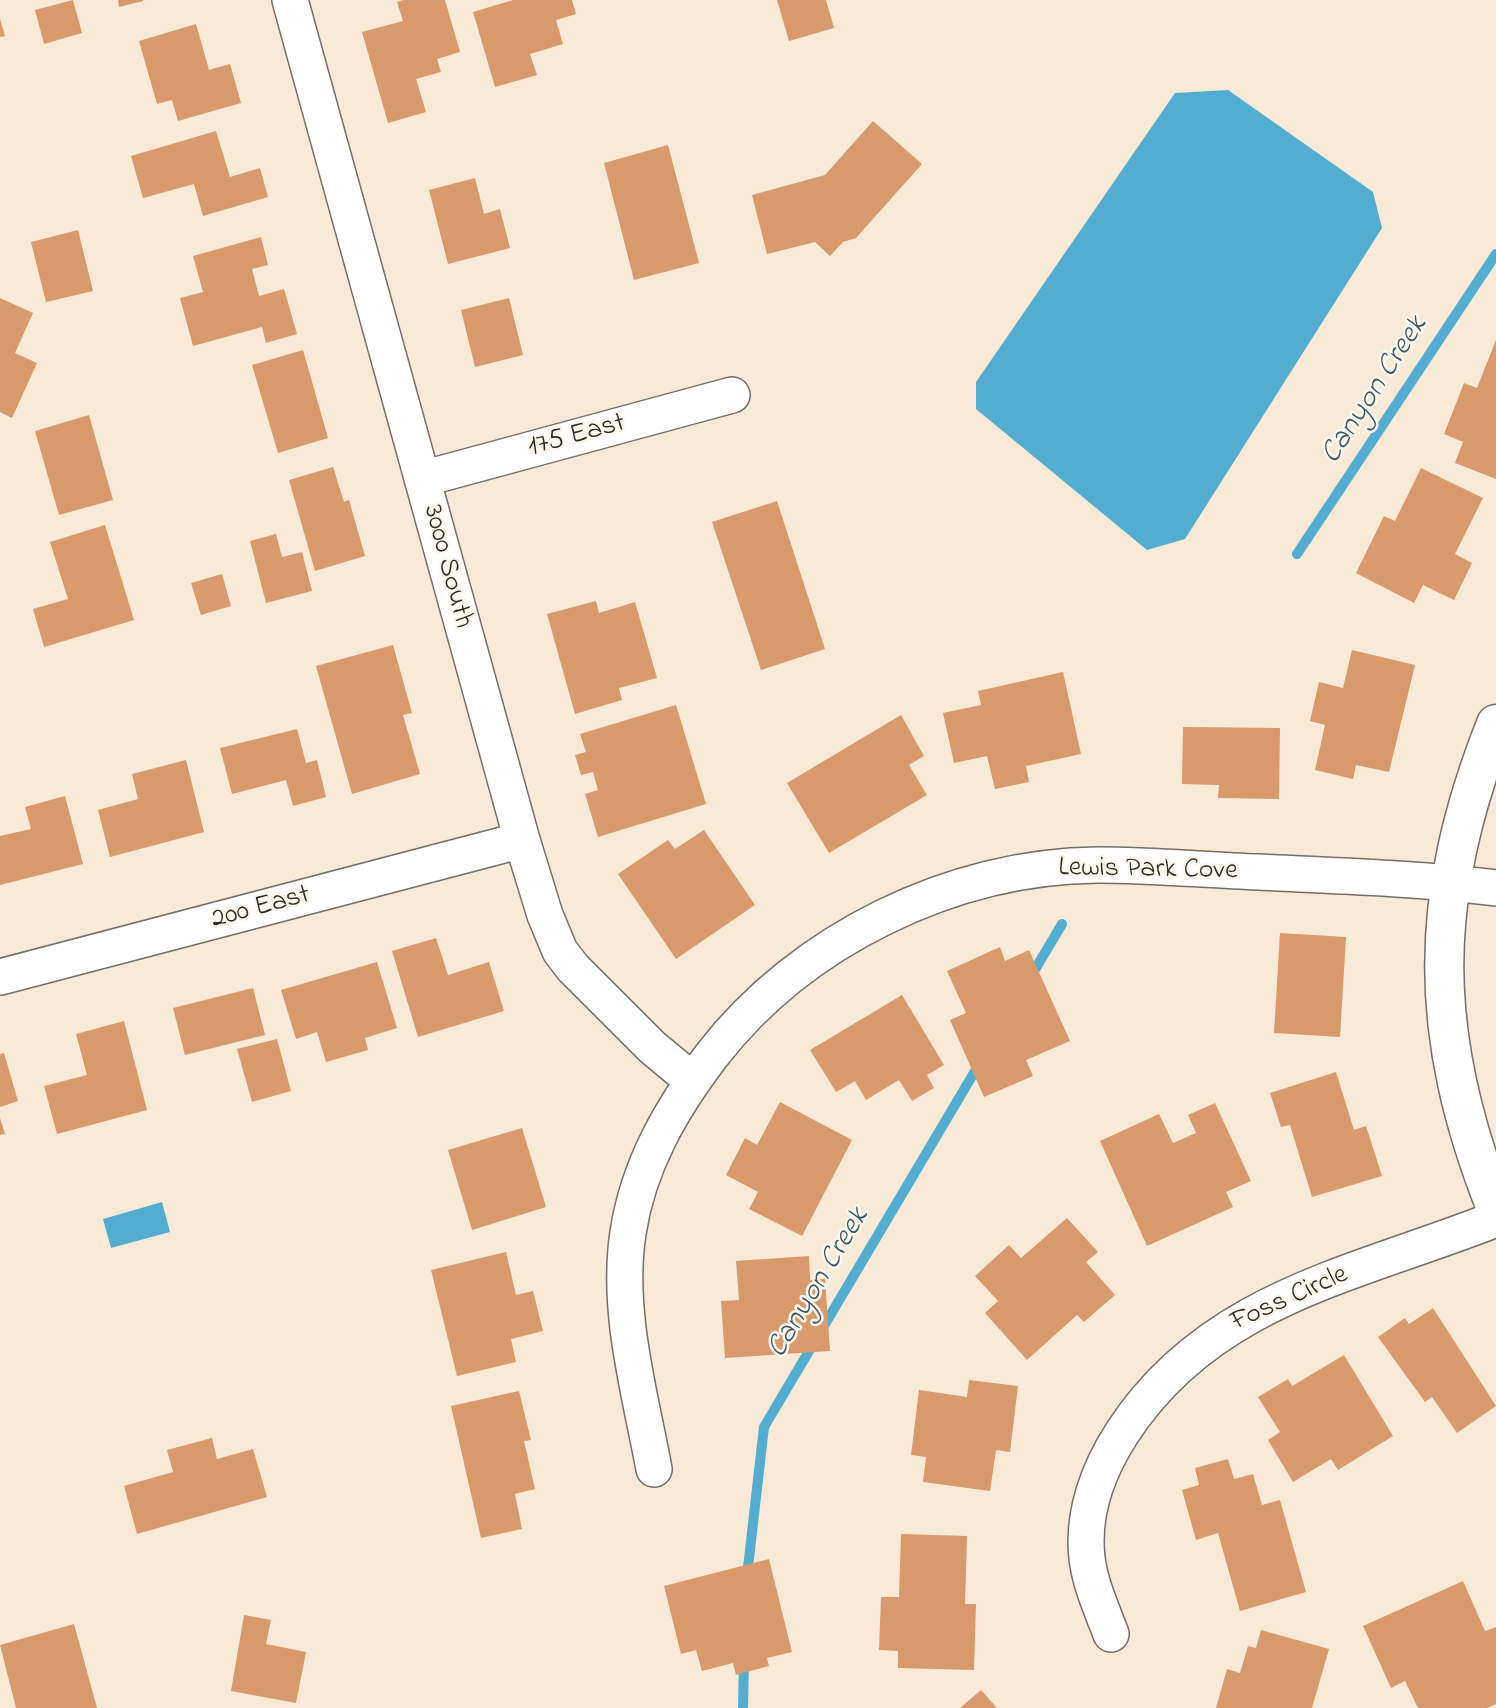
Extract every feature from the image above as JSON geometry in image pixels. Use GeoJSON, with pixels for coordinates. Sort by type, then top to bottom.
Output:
{"type":"FeatureCollection","features":[{"type":"Feature","properties":{"kind":"street","name":"3000 South"},"geometry":{"type":"LineString","coordinates":[[290,0],[545,915],[560,951],[573,968],[660,1055],[693,1081]]}},
{"type":"Feature","properties":{"kind":"street","name":"175 East"},"geometry":{"type":"LineString","coordinates":[[422,480],[732,396]]}},
{"type":"Feature","properties":{"kind":"street"},"geometry":{"type":"LineString","coordinates":[[1496,723],[1469,796],[1449,882],[1443,970],[1450,1057],[1474,1153],[1496,1209]]}},
{"type":"Feature","properties":{"kind":"street","name":"200 East"},"geometry":{"type":"LineString","coordinates":[[0,977],[522,840]]}},
{"type":"Feature","properties":{"kind":"street","name":"Lewis Park Cove"},"geometry":{"type":"LineString","coordinates":[[654,1469],[627,1320],[624,1276],[628,1234],[649,1156],[693,1081],[753,1008],[811,960],[841,941],[909,906],[996,878],[1045,869],[1096,865],[1449,882],[1496,888]]}},
{"type":"Feature","properties":{"kind":"street","name":"Foss Circle"},"geometry":{"type":"LineString","coordinates":[[1111,1634],[1087,1559],[1086,1526],[1093,1491],[1109,1452],[1147,1398],[1174,1369],[1212,1337],[1257,1309],[1307,1287],[1496,1219]]}},
{"type":"Feature","properties":{"kind":"water"},"geometry":{"type":"Polygon","coordinates":[[[1228,90],[1373,192],[1382,228],[1185,539],[1147,550],[976,409],[976,382],[1175,93],[1228,90]]]}},
{"type":"Feature","properties":{"kind":"water"},"geometry":{"type":"Polygon","coordinates":[[[162,1202],[170,1232],[111,1248],[103,1219],[162,1202]]]}},
{"type":"Feature","properties":{"kind":"building"},"geometry":{"type":"Polygon","coordinates":[[[73,0],[82,33],[44,44],[35,10],[73,0]]]}},
{"type":"Feature","properties":{"kind":"building"},"geometry":{"type":"Polygon","coordinates":[[[118,0],[143,0],[143,1],[119,7],[118,0]]]}},
{"type":"Feature","properties":{"kind":"building"},"geometry":{"type":"Polygon","coordinates":[[[445,0],[460,52],[437,59],[441,72],[416,79],[426,112],[388,123],[362,32],[403,21],[397,2],[445,0]]]}},
{"type":"Feature","properties":{"kind":"building"},"geometry":{"type":"Polygon","coordinates":[[[513,0],[572,0],[576,14],[556,20],[563,44],[530,54],[537,75],[495,87],[473,12],[513,0]]]}},
{"type":"Feature","properties":{"kind":"building"},"geometry":{"type":"Polygon","coordinates":[[[777,0],[826,0],[834,28],[789,41],[777,0]]]}},
{"type":"Feature","properties":{"kind":"building"},"geometry":{"type":"Polygon","coordinates":[[[0,19],[5,36],[0,37],[0,19]]]}},
{"type":"Feature","properties":{"kind":"building"},"geometry":{"type":"Polygon","coordinates":[[[196,24],[209,70],[230,64],[241,103],[178,121],[172,100],[157,104],[139,41],[196,24]]]}},
{"type":"Feature","properties":{"kind":"building"},"geometry":{"type":"Polygon","coordinates":[[[873,121],[922,164],[856,238],[843,242],[830,256],[815,242],[767,254],[752,195],[825,175],[873,121]]]}},
{"type":"Feature","properties":{"kind":"building"},"geometry":{"type":"Polygon","coordinates":[[[216,131],[230,177],[260,168],[268,197],[203,216],[194,184],[143,198],[131,156],[216,131]]]}},
{"type":"Feature","properties":{"kind":"building"},"geometry":{"type":"Polygon","coordinates":[[[668,145],[699,263],[634,280],[604,163],[668,145]]]}},
{"type":"Feature","properties":{"kind":"building"},"geometry":{"type":"Polygon","coordinates":[[[475,178],[484,214],[500,209],[510,248],[448,264],[429,190],[475,178]]]}},
{"type":"Feature","properties":{"kind":"building"},"geometry":{"type":"Polygon","coordinates":[[[78,230],[93,291],[46,302],[31,242],[78,230]]]}},
{"type":"Feature","properties":{"kind":"building"},"geometry":{"type":"Polygon","coordinates":[[[261,237],[268,265],[252,269],[259,296],[284,289],[297,334],[266,343],[262,327],[193,346],[180,298],[203,292],[193,256],[261,237]]]}},
{"type":"Feature","properties":{"kind":"building"},"geometry":{"type":"Polygon","coordinates":[[[0,298],[33,313],[15,353],[37,363],[12,418],[0,412],[0,298]]]}},
{"type":"Feature","properties":{"kind":"building"},"geometry":{"type":"Polygon","coordinates":[[[509,298],[523,355],[475,367],[461,310],[509,298]]]}},
{"type":"Feature","properties":{"kind":"building"},"geometry":{"type":"Polygon","coordinates":[[[1496,340],[1496,479],[1455,463],[1463,442],[1444,434],[1464,383],[1477,388],[1496,340]]]}},
{"type":"Feature","properties":{"kind":"building"},"geometry":{"type":"Polygon","coordinates":[[[303,350],[328,438],[278,453],[252,365],[303,350]]]}},
{"type":"Feature","properties":{"kind":"building"},"geometry":{"type":"Polygon","coordinates":[[[89,415],[113,500],[59,515],[35,431],[89,415]]]}},
{"type":"Feature","properties":{"kind":"building"},"geometry":{"type":"Polygon","coordinates":[[[333,467],[344,502],[349,500],[365,556],[315,571],[289,480],[333,467]]]}},
{"type":"Feature","properties":{"kind":"building"},"geometry":{"type":"Polygon","coordinates":[[[1421,468],[1483,498],[1455,554],[1472,563],[1454,600],[1423,585],[1414,603],[1356,573],[1384,516],[1395,521],[1421,468]]]}},
{"type":"Feature","properties":{"kind":"building"},"geometry":{"type":"Polygon","coordinates":[[[777,501],[825,649],[761,670],[712,522],[777,501]]]}},
{"type":"Feature","properties":{"kind":"building"},"geometry":{"type":"Polygon","coordinates":[[[105,525],[134,620],[44,647],[33,609],[68,599],[50,542],[105,525]]]}},
{"type":"Feature","properties":{"kind":"building"},"geometry":{"type":"Polygon","coordinates":[[[276,534],[282,557],[302,552],[312,591],[266,603],[250,541],[276,534]]]}},
{"type":"Feature","properties":{"kind":"building"},"geometry":{"type":"Polygon","coordinates":[[[222,574],[231,606],[201,615],[191,583],[222,574]]]}},
{"type":"Feature","properties":{"kind":"building"},"geometry":{"type":"Polygon","coordinates":[[[596,601],[599,613],[635,602],[657,678],[619,688],[622,700],[575,714],[547,614],[596,601]]]}},
{"type":"Feature","properties":{"kind":"building"},"geometry":{"type":"Polygon","coordinates":[[[393,645],[412,713],[403,715],[420,774],[352,794],[316,666],[393,645]]]}},
{"type":"Feature","properties":{"kind":"building"},"geometry":{"type":"Polygon","coordinates":[[[1352,650],[1415,665],[1389,772],[1356,765],[1353,779],[1315,770],[1325,725],[1310,721],[1319,682],[1343,688],[1352,650]]]}},
{"type":"Feature","properties":{"kind":"building"},"geometry":{"type":"Polygon","coordinates":[[[1063,672],[1081,754],[1026,766],[1029,782],[995,789],[987,756],[954,763],[943,713],[981,705],[978,691],[1063,672]]]}},
{"type":"Feature","properties":{"kind":"building"},"geometry":{"type":"Polygon","coordinates":[[[676,705],[706,804],[598,837],[585,794],[598,790],[593,772],[581,775],[575,755],[586,752],[580,734],[676,705]]]}},
{"type":"Feature","properties":{"kind":"building"},"geometry":{"type":"Polygon","coordinates":[[[901,715],[924,756],[909,765],[927,795],[829,853],[787,783],[901,715]]]}},
{"type":"Feature","properties":{"kind":"building"},"geometry":{"type":"Polygon","coordinates":[[[1183,727],[1280,728],[1279,799],[1218,798],[1219,785],[1182,784],[1183,727]]]}},
{"type":"Feature","properties":{"kind":"building"},"geometry":{"type":"Polygon","coordinates":[[[297,729],[306,763],[317,760],[326,797],[293,806],[286,780],[232,794],[220,748],[297,729]]]}},
{"type":"Feature","properties":{"kind":"building"},"geometry":{"type":"Polygon","coordinates":[[[186,760],[204,832],[110,857],[98,810],[138,799],[132,774],[186,760]]]}},
{"type":"Feature","properties":{"kind":"building"},"geometry":{"type":"Polygon","coordinates":[[[65,796],[83,864],[0,885],[0,836],[31,829],[25,807],[65,796]]]}},
{"type":"Feature","properties":{"kind":"building"},"geometry":{"type":"Polygon","coordinates":[[[704,830],[755,905],[676,959],[618,874],[668,840],[675,849],[704,830]]]}},
{"type":"Feature","properties":{"kind":"building"},"geometry":{"type":"Polygon","coordinates":[[[1280,933],[1346,937],[1340,1037],[1274,1033],[1280,933]]]}},
{"type":"Feature","properties":{"kind":"building"},"geometry":{"type":"Polygon","coordinates":[[[436,938],[448,975],[489,962],[504,1011],[418,1037],[392,951],[436,938]]]}},
{"type":"Feature","properties":{"kind":"building"},"geometry":{"type":"Polygon","coordinates":[[[1000,947],[1005,961],[1029,950],[1070,1041],[1026,1060],[1033,1076],[984,1097],[950,1020],[966,1013],[947,971],[1000,947]]]}},
{"type":"Feature","properties":{"kind":"building"},"geometry":{"type":"Polygon","coordinates":[[[377,962],[397,1028],[365,1038],[368,1050],[326,1062],[317,1032],[296,1039],[281,990],[377,962]]]}},
{"type":"Feature","properties":{"kind":"building"},"geometry":{"type":"Polygon","coordinates":[[[253,988],[265,1035],[185,1055],[173,1008],[253,988]]]}},
{"type":"Feature","properties":{"kind":"building"},"geometry":{"type":"Polygon","coordinates":[[[902,995],[944,1065],[927,1075],[934,1088],[912,1101],[899,1080],[866,1100],[855,1081],[836,1092],[810,1050],[902,995]]]}},
{"type":"Feature","properties":{"kind":"building"},"geometry":{"type":"Polygon","coordinates":[[[124,1021],[147,1110],[57,1134],[44,1086],[87,1075],[76,1034],[124,1021]]]}},
{"type":"Feature","properties":{"kind":"building"},"geometry":{"type":"Polygon","coordinates":[[[277,1039],[291,1091],[252,1102],[237,1049],[277,1039]]]}},
{"type":"Feature","properties":{"kind":"building"},"geometry":{"type":"Polygon","coordinates":[[[4,1053],[18,1101],[0,1107],[0,1054],[4,1053]]]}},
{"type":"Feature","properties":{"kind":"building"},"geometry":{"type":"Polygon","coordinates":[[[1336,1072],[1354,1130],[1366,1126],[1382,1176],[1312,1197],[1290,1125],[1281,1127],[1270,1093],[1336,1072]]]}},
{"type":"Feature","properties":{"kind":"building"},"geometry":{"type":"Polygon","coordinates":[[[780,1102],[852,1140],[802,1236],[749,1209],[758,1192],[726,1175],[745,1138],[757,1145],[780,1102]]]}},
{"type":"Feature","properties":{"kind":"building"},"geometry":{"type":"Polygon","coordinates":[[[1215,1103],[1251,1181],[1226,1192],[1233,1207],[1147,1246],[1100,1141],[1159,1114],[1173,1143],[1196,1133],[1188,1115],[1215,1103]]]}},
{"type":"Feature","properties":{"kind":"building"},"geometry":{"type":"Polygon","coordinates":[[[0,1118],[5,1134],[0,1135],[0,1118]]]}},
{"type":"Feature","properties":{"kind":"building"},"geometry":{"type":"Polygon","coordinates":[[[522,1128],[546,1207],[472,1230],[448,1150],[522,1128]]]}},
{"type":"Feature","properties":{"kind":"building"},"geometry":{"type":"Polygon","coordinates":[[[1067,1218],[1098,1252],[1086,1262],[1115,1295],[1084,1322],[1077,1315],[1027,1360],[985,1313],[998,1301],[975,1276],[1009,1245],[1021,1258],[1067,1218]]]}},
{"type":"Feature","properties":{"kind":"building"},"geometry":{"type":"Polygon","coordinates":[[[506,1252],[516,1295],[533,1291],[543,1331],[511,1339],[516,1362],[457,1376],[431,1270],[506,1252]]]}},
{"type":"Feature","properties":{"kind":"building"},"geometry":{"type":"Polygon","coordinates":[[[809,1256],[810,1280],[825,1279],[830,1351],[725,1358],[721,1301],[739,1300],[736,1261],[809,1256]]]}},
{"type":"Feature","properties":{"kind":"building"},"geometry":{"type":"Polygon","coordinates":[[[1433,1308],[1496,1406],[1457,1433],[1432,1397],[1425,1402],[1378,1337],[1405,1318],[1409,1324],[1433,1308]]]}},
{"type":"Feature","properties":{"kind":"building"},"geometry":{"type":"Polygon","coordinates":[[[1344,1355],[1393,1436],[1338,1470],[1331,1459],[1293,1482],[1268,1440],[1280,1432],[1258,1397],[1288,1379],[1292,1386],[1344,1355]]]}},
{"type":"Feature","properties":{"kind":"building"},"geometry":{"type":"Polygon","coordinates":[[[969,1380],[1018,1386],[1010,1452],[996,1450],[990,1491],[923,1482],[926,1457],[911,1455],[919,1390],[967,1397],[969,1380]]]}},
{"type":"Feature","properties":{"kind":"building"},"geometry":{"type":"Polygon","coordinates":[[[519,1391],[531,1440],[524,1441],[535,1489],[515,1494],[522,1529],[481,1538],[451,1406],[519,1391]]]}},
{"type":"Feature","properties":{"kind":"building"},"geometry":{"type":"Polygon","coordinates":[[[212,1438],[217,1459],[253,1449],[267,1497],[137,1534],[124,1486],[173,1472],[167,1450],[212,1438]]]}},
{"type":"Feature","properties":{"kind":"building"},"geometry":{"type":"Polygon","coordinates":[[[1228,1459],[1234,1479],[1253,1474],[1262,1505],[1280,1500],[1306,1592],[1240,1611],[1218,1533],[1196,1540],[1182,1490],[1199,1485],[1195,1468],[1228,1459]]]}},
{"type":"Feature","properties":{"kind":"building"},"geometry":{"type":"Polygon","coordinates":[[[901,1534],[967,1536],[965,1604],[976,1604],[974,1670],[898,1668],[898,1651],[879,1650],[881,1597],[899,1597],[901,1534]]]}},
{"type":"Feature","properties":{"kind":"building"},"geometry":{"type":"Polygon","coordinates":[[[769,1559],[792,1652],[767,1658],[769,1666],[736,1675],[733,1663],[702,1671],[696,1650],[681,1654],[664,1586],[769,1559]]]}},
{"type":"Feature","properties":{"kind":"building"},"geometry":{"type":"Polygon","coordinates":[[[1463,1581],[1485,1631],[1496,1627],[1496,1704],[1487,1708],[1418,1708],[1405,1681],[1391,1688],[1363,1626],[1463,1581]]]}},
{"type":"Feature","properties":{"kind":"building"},"geometry":{"type":"Polygon","coordinates":[[[244,1615],[271,1620],[266,1644],[306,1652],[296,1703],[231,1691],[244,1615]]]}},
{"type":"Feature","properties":{"kind":"building"},"geometry":{"type":"Polygon","coordinates":[[[74,1624],[97,1708],[16,1708],[0,1645],[74,1624]]]}},
{"type":"Feature","properties":{"kind":"building"},"geometry":{"type":"Polygon","coordinates":[[[1261,1630],[1329,1649],[1312,1708],[1216,1708],[1227,1669],[1240,1673],[1248,1646],[1256,1648],[1261,1630]]]}},
{"type":"Feature","properties":{"kind":"building"},"geometry":{"type":"Polygon","coordinates":[[[981,1690],[997,1708],[960,1708],[981,1690]]]}},
{"type":"Feature","properties":{"kind":"waterway","name":"Canyon Creek"},"geometry":{"type":"LineString","coordinates":[[1297,554],[1496,254]]}},
{"type":"Feature","properties":{"kind":"waterway","name":"Canyon Creek"},"geometry":{"type":"LineString","coordinates":[[1030,978],[1062,924]]}},
{"type":"Feature","properties":{"kind":"waterway","name":"Canyon Creek"},"geometry":{"type":"LineString","coordinates":[[747,1576],[764,1427],[981,1061]]}},
{"type":"Feature","properties":{"kind":"waterway","name":"Canyon Creek"},"geometry":{"type":"LineString","coordinates":[[743,1708],[744,1658]]}}]}
